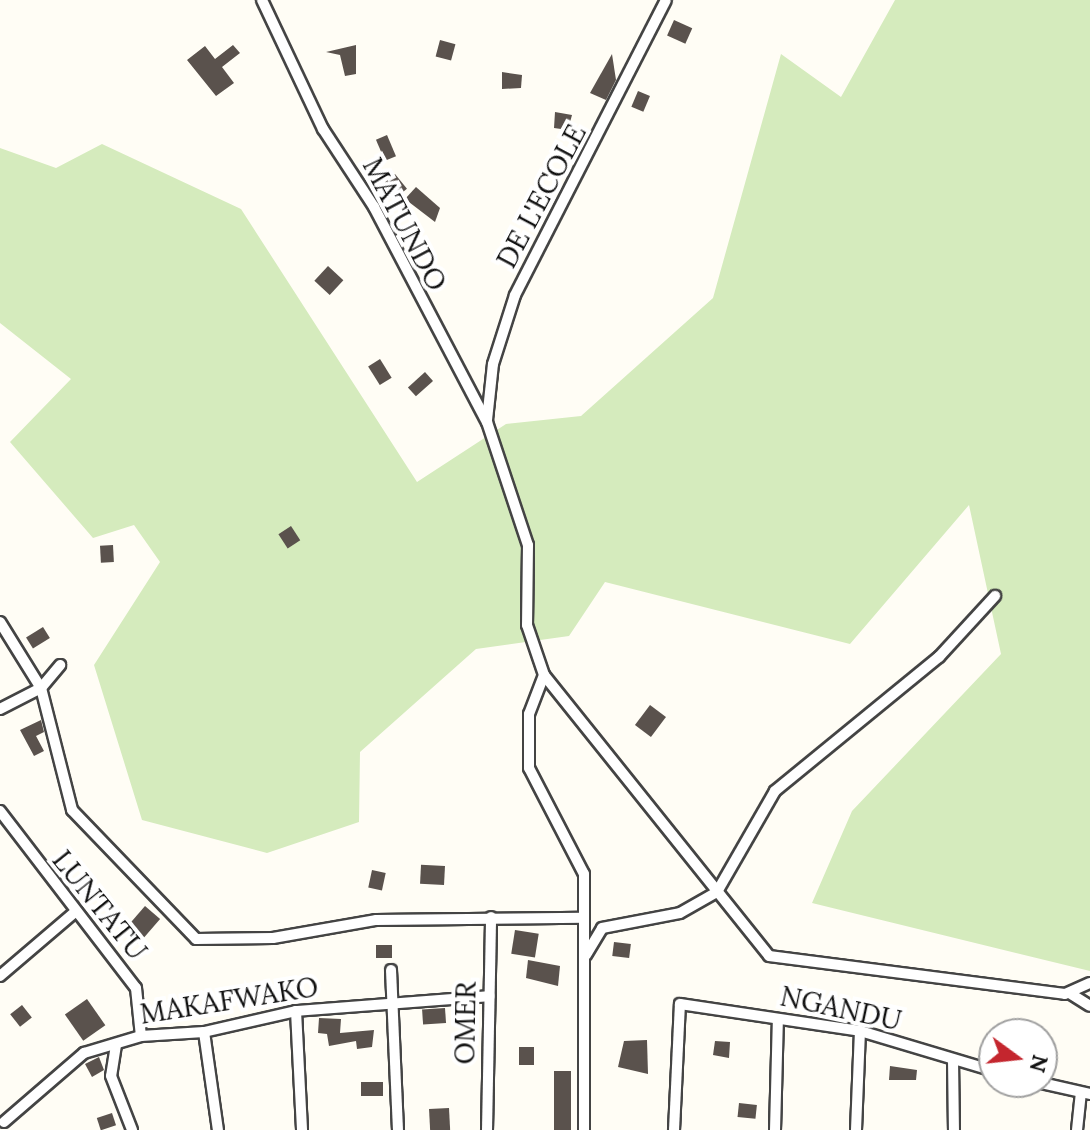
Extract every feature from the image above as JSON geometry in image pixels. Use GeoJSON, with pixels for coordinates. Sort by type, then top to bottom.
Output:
{"type":"FeatureCollection","features":[{"type":"Feature","properties":{"kind":"street","name":"MATUNDO"},"geometry":{"type":"LineString","coordinates":[[262,0],[323,129],[374,207],[487,422],[530,556],[527,625],[544,675],[717,892],[779,960],[1071,994]]}},
{"type":"Feature","properties":{"kind":"street","name":"DE L'ECOLE"},"geometry":{"type":"LineString","coordinates":[[487,422],[493,364],[515,295],[666,0]]}},
{"type":"Feature","properties":{"kind":"street"},"geometry":{"type":"LineString","coordinates":[[586,955],[602,928],[680,913],[717,892],[775,791],[939,657],[995,596]]}},
{"type":"Feature","properties":{"kind":"street"},"geometry":{"type":"LineString","coordinates":[[0,622],[41,688],[72,810],[196,939],[273,938],[376,920],[584,918]]}},
{"type":"Feature","properties":{"kind":"street"},"geometry":{"type":"LineString","coordinates":[[0,709],[41,688],[60,665]]}},
{"type":"Feature","properties":{"kind":"street"},"geometry":{"type":"LineString","coordinates":[[544,675],[529,714],[529,768],[581,862],[586,955],[584,1130]]}},
{"type":"Feature","properties":{"kind":"street","name":"LUNTATU"},"geometry":{"type":"LineString","coordinates":[[0,811],[136,988],[141,1036]]}},
{"type":"Feature","properties":{"kind":"street"},"geometry":{"type":"LineString","coordinates":[[0,976],[75,912]]}},
{"type":"Feature","properties":{"kind":"street","name":"OMER"},"geometry":{"type":"LineString","coordinates":[[487,1130],[491,917]]}},
{"type":"Feature","properties":{"kind":"street"},"geometry":{"type":"LineString","coordinates":[[391,970],[398,1130]]}},
{"type":"Feature","properties":{"kind":"street"},"geometry":{"type":"LineString","coordinates":[[1090,983],[1071,994],[1090,1006]]}},
{"type":"Feature","properties":{"kind":"street","name":"MAKAFWAKO"},"geometry":{"type":"LineString","coordinates":[[5,1123],[84,1053],[141,1036],[204,1032],[296,1011],[489,996]]}},
{"type":"Feature","properties":{"kind":"street","name":"NGANDU"},"geometry":{"type":"LineString","coordinates":[[674,1130],[678,1007],[860,1031],[978,1067]]}},
{"type":"Feature","properties":{"kind":"street"},"geometry":{"type":"LineString","coordinates":[[296,1011],[302,1130]]}},
{"type":"Feature","properties":{"kind":"street"},"geometry":{"type":"LineString","coordinates":[[775,1130],[778,1019]]}},
{"type":"Feature","properties":{"kind":"street"},"geometry":{"type":"LineString","coordinates":[[856,1130],[860,1031]]}},
{"type":"Feature","properties":{"kind":"street"},"geometry":{"type":"LineString","coordinates":[[204,1032],[218,1130]]}},
{"type":"Feature","properties":{"kind":"street"},"geometry":{"type":"LineString","coordinates":[[116,1045],[111,1076],[132,1130]]}},
{"type":"Feature","properties":{"kind":"street"},"geometry":{"type":"LineString","coordinates":[[953,1060],[954,1130]]}},
{"type":"Feature","properties":{"kind":"street"},"geometry":{"type":"LineString","coordinates":[[1058,1087],[1086,1094],[1077,1130]]}},
{"type":"Feature","properties":{"kind":"green space"},"geometry":{"type":"Polygon","coordinates":[[[895,0],[1090,0],[1090,971],[812,903],[852,811],[1001,654],[969,505],[850,644],[605,582],[569,636],[476,649],[360,752],[359,822],[267,853],[142,820],[94,665],[160,562],[134,525],[93,538],[10,442],[71,379],[0,323],[0,148],[56,168],[102,144],[241,209],[417,482],[506,424],[581,416],[713,298],[781,54],[841,97],[895,0]]]}},
{"type":"Feature","properties":{"kind":"building"},"geometry":{"type":"Polygon","coordinates":[[[674,20],[692,28],[685,44],[667,36],[674,20]]]}},
{"type":"Feature","properties":{"kind":"building"},"geometry":{"type":"Polygon","coordinates":[[[440,40],[455,44],[451,61],[436,56],[440,40]]]}},
{"type":"Feature","properties":{"kind":"building"},"geometry":{"type":"Polygon","coordinates":[[[233,45],[240,53],[222,67],[234,83],[216,96],[187,60],[205,46],[215,59],[233,45]]]}},
{"type":"Feature","properties":{"kind":"building"},"geometry":{"type":"Polygon","coordinates":[[[356,45],[356,74],[345,76],[340,55],[326,52],[356,45]]]}},
{"type":"Feature","properties":{"kind":"building"},"geometry":{"type":"Polygon","coordinates":[[[612,54],[616,80],[606,100],[590,93],[612,54]]]}},
{"type":"Feature","properties":{"kind":"building"},"geometry":{"type":"Polygon","coordinates":[[[502,72],[522,75],[521,88],[502,89],[502,72]]]}},
{"type":"Feature","properties":{"kind":"building"},"geometry":{"type":"Polygon","coordinates":[[[638,91],[650,96],[643,112],[631,107],[638,91]]]}},
{"type":"Feature","properties":{"kind":"building"},"geometry":{"type":"Polygon","coordinates":[[[555,112],[572,115],[568,130],[554,128],[555,112]]]}},
{"type":"Feature","properties":{"kind":"building"},"geometry":{"type":"Polygon","coordinates":[[[387,135],[396,156],[385,161],[376,140],[387,135]]]}},
{"type":"Feature","properties":{"kind":"building"},"geometry":{"type":"Polygon","coordinates":[[[395,174],[407,189],[397,197],[385,182],[395,174]]]}},
{"type":"Feature","properties":{"kind":"building"},"geometry":{"type":"Polygon","coordinates":[[[416,187],[440,208],[435,222],[405,199],[416,187]]]}},
{"type":"Feature","properties":{"kind":"building"},"geometry":{"type":"Polygon","coordinates":[[[328,266],[343,280],[330,295],[314,281],[328,266]]]}},
{"type":"Feature","properties":{"kind":"building"},"geometry":{"type":"Polygon","coordinates":[[[380,359],[392,378],[380,385],[368,366],[380,359]]]}},
{"type":"Feature","properties":{"kind":"building"},"geometry":{"type":"Polygon","coordinates":[[[425,372],[433,381],[416,396],[408,387],[425,372]]]}},
{"type":"Feature","properties":{"kind":"building"},"geometry":{"type":"Polygon","coordinates":[[[291,526],[300,540],[288,548],[278,534],[291,526]]]}},
{"type":"Feature","properties":{"kind":"building"},"geometry":{"type":"Polygon","coordinates":[[[113,545],[114,562],[101,563],[100,546],[113,545]]]}},
{"type":"Feature","properties":{"kind":"building"},"geometry":{"type":"Polygon","coordinates":[[[43,627],[50,638],[33,649],[26,638],[43,627]]]}},
{"type":"Feature","properties":{"kind":"building"},"geometry":{"type":"Polygon","coordinates":[[[650,705],[666,717],[651,737],[635,725],[650,705]]]}},
{"type":"Feature","properties":{"kind":"building"},"geometry":{"type":"Polygon","coordinates":[[[41,720],[44,732],[36,736],[44,751],[34,756],[20,730],[41,720]]]}},
{"type":"Feature","properties":{"kind":"building"},"geometry":{"type":"Polygon","coordinates":[[[421,865],[445,866],[444,885],[420,884],[421,865]]]}},
{"type":"Feature","properties":{"kind":"building"},"geometry":{"type":"Polygon","coordinates":[[[372,870],[386,873],[382,891],[368,888],[372,870]]]}},
{"type":"Feature","properties":{"kind":"building"},"geometry":{"type":"Polygon","coordinates":[[[145,906],[160,919],[138,944],[123,931],[145,906]]]}},
{"type":"Feature","properties":{"kind":"building"},"geometry":{"type":"Polygon","coordinates":[[[515,930],[539,934],[535,957],[511,954],[515,930]]]}},
{"type":"Feature","properties":{"kind":"building"},"geometry":{"type":"Polygon","coordinates":[[[614,942],[631,944],[629,958],[612,956],[614,942]]]}},
{"type":"Feature","properties":{"kind":"building"},"geometry":{"type":"Polygon","coordinates":[[[376,945],[392,945],[392,958],[376,958],[376,945]]]}},
{"type":"Feature","properties":{"kind":"building"},"geometry":{"type":"Polygon","coordinates":[[[528,960],[560,966],[558,986],[526,978],[528,960]]]}},
{"type":"Feature","properties":{"kind":"building"},"geometry":{"type":"Polygon","coordinates":[[[87,999],[105,1025],[83,1041],[65,1014],[87,999]]]}},
{"type":"Feature","properties":{"kind":"building"},"geometry":{"type":"Polygon","coordinates":[[[22,1005],[32,1018],[20,1027],[10,1014],[22,1005]]]}},
{"type":"Feature","properties":{"kind":"building"},"geometry":{"type":"Polygon","coordinates":[[[445,1008],[446,1023],[423,1025],[422,1010],[445,1008]]]}},
{"type":"Feature","properties":{"kind":"building"},"geometry":{"type":"Polygon","coordinates":[[[319,1018],[341,1019],[340,1033],[374,1030],[372,1047],[357,1049],[356,1041],[329,1046],[327,1034],[318,1033],[319,1018]]]}},
{"type":"Feature","properties":{"kind":"building"},"geometry":{"type":"Polygon","coordinates":[[[647,1040],[648,1074],[618,1067],[624,1041],[647,1040]]]}},
{"type":"Feature","properties":{"kind":"building"},"geometry":{"type":"Polygon","coordinates":[[[715,1041],[730,1042],[729,1058],[713,1055],[715,1041]]]}},
{"type":"Feature","properties":{"kind":"building"},"geometry":{"type":"Polygon","coordinates":[[[519,1047],[534,1047],[534,1065],[519,1065],[519,1047]]]}},
{"type":"Feature","properties":{"kind":"building"},"geometry":{"type":"Polygon","coordinates":[[[99,1057],[104,1070],[92,1077],[85,1064],[99,1057]]]}},
{"type":"Feature","properties":{"kind":"building"},"geometry":{"type":"Polygon","coordinates":[[[890,1066],[917,1070],[916,1080],[889,1080],[890,1066]]]}},
{"type":"Feature","properties":{"kind":"building"},"geometry":{"type":"Polygon","coordinates":[[[554,1071],[571,1071],[571,1130],[554,1130],[554,1071]]]}},
{"type":"Feature","properties":{"kind":"building"},"geometry":{"type":"Polygon","coordinates":[[[361,1082],[383,1082],[383,1096],[361,1096],[361,1082]]]}},
{"type":"Feature","properties":{"kind":"building"},"geometry":{"type":"Polygon","coordinates":[[[739,1103],[757,1105],[755,1119],[738,1117],[739,1103]]]}},
{"type":"Feature","properties":{"kind":"building"},"geometry":{"type":"Polygon","coordinates":[[[449,1108],[450,1130],[430,1130],[429,1109],[449,1108]]]}},
{"type":"Feature","properties":{"kind":"building"},"geometry":{"type":"Polygon","coordinates":[[[112,1113],[116,1125],[101,1130],[97,1118],[112,1113]]]}}]}
